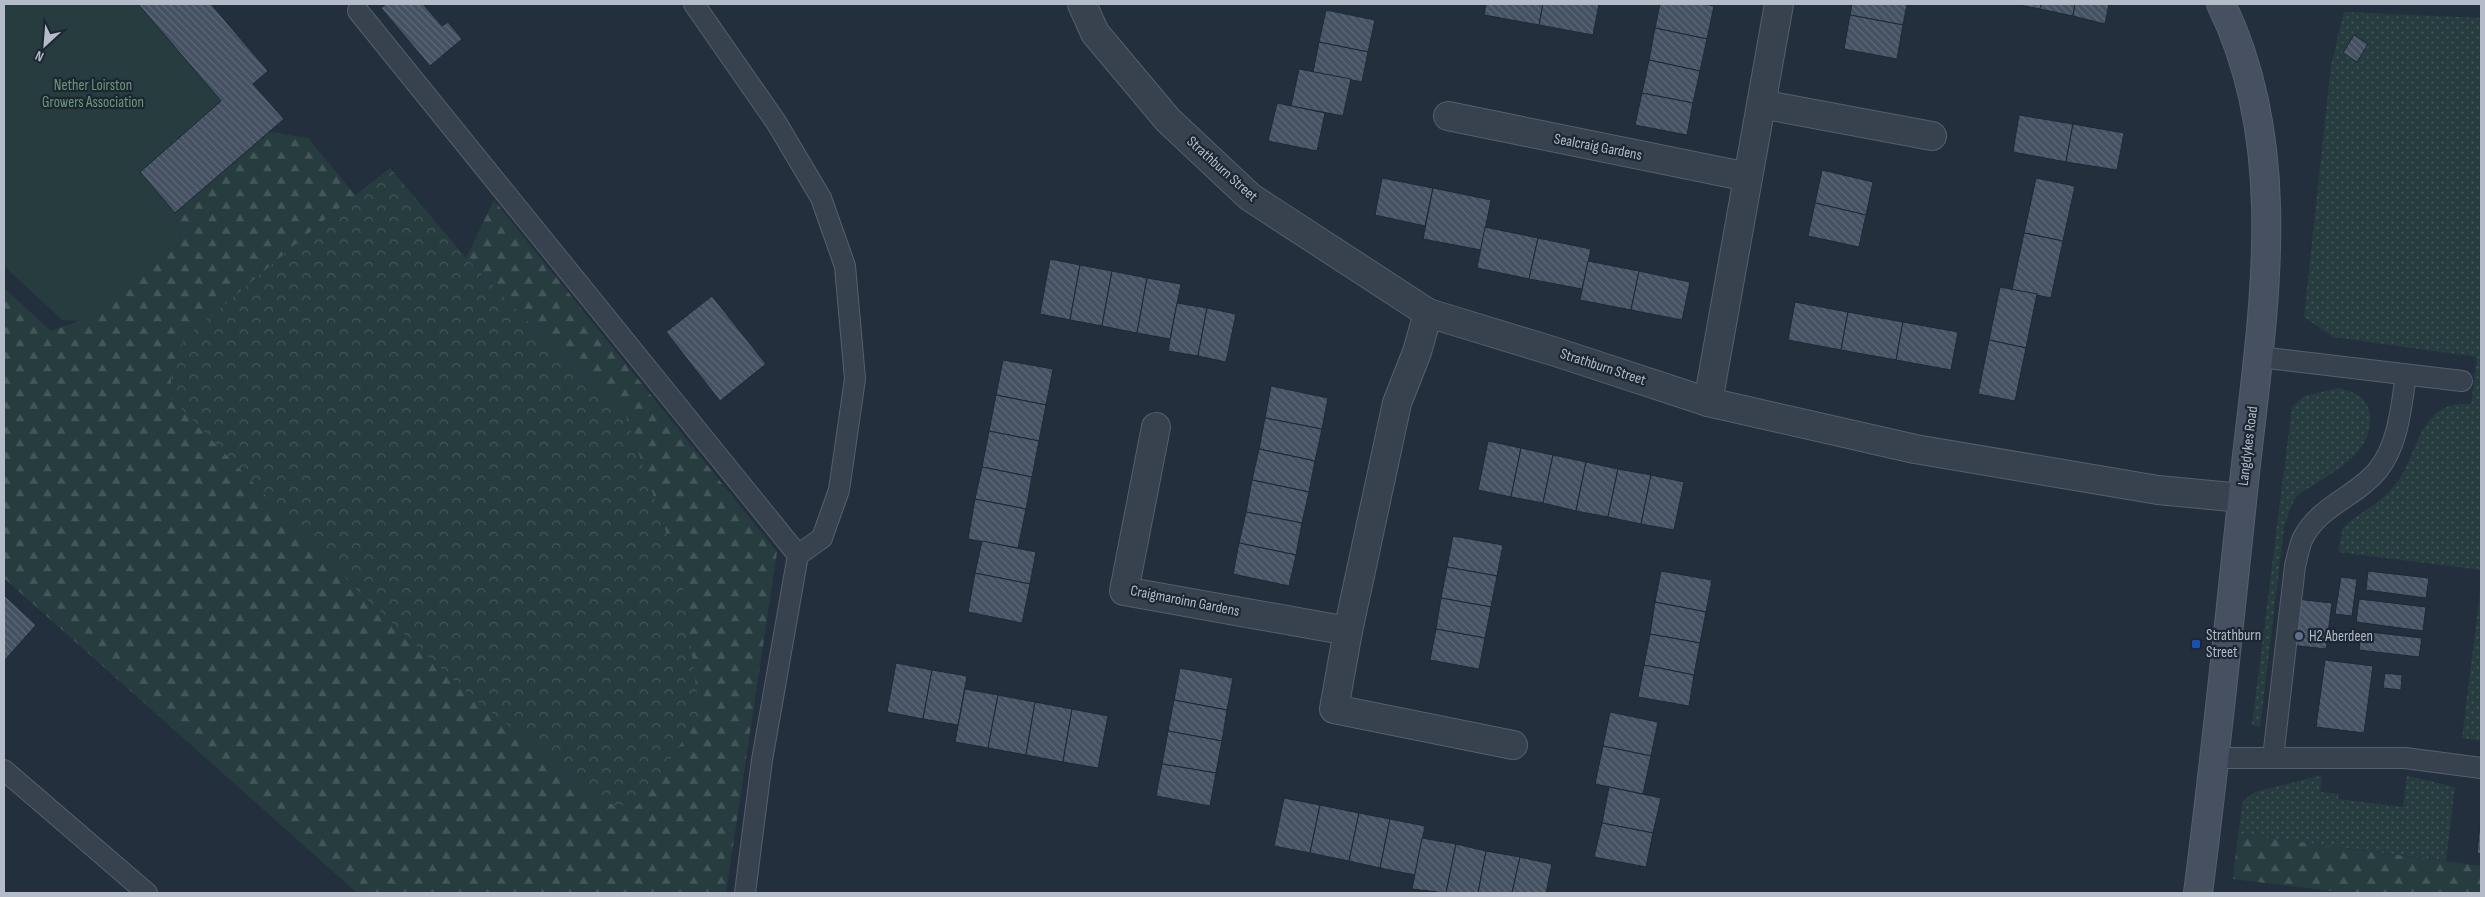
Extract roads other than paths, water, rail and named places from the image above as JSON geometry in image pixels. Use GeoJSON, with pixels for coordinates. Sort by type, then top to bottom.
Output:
{"type":"FeatureCollection","features":[{"type":"Feature","properties":{"kind":"street","name":"Strathburn Street"},"geometry":{"type":"LineString","coordinates":[[1082,4],[1095,33],[1168,120],[1250,197],[1428,313],[1556,352],[1708,402],[1914,449],[2158,490],[2242,498]]}},
{"type":"Feature","properties":{"kind":"street"},"geometry":{"type":"LineString","coordinates":[[1708,402],[1778,4]]}},
{"type":"Feature","properties":{"kind":"street","name":"Langdykes Road"},"geometry":{"type":"LineString","coordinates":[[2198,893],[2216,758],[2242,498],[2263,325],[2266,239],[2263,161],[2257,113],[2246,69],[2231,24],[2221,4]]}},
{"type":"Feature","properties":{"kind":"street"},"geometry":{"type":"LineString","coordinates":[[1761,104],[1932,136]]}},
{"type":"Feature","properties":{"kind":"street","name":"Sealcraig Gardens"},"geometry":{"type":"LineString","coordinates":[[1448,116],[1748,177]]}},
{"type":"Feature","properties":{"kind":"street"},"geometry":{"type":"LineString","coordinates":[[1428,313],[1417,352],[1397,403],[1348,631],[1334,709],[1513,745]]}},
{"type":"Feature","properties":{"kind":"street","name":"Craigmaroinn Gardens"},"geometry":{"type":"LineString","coordinates":[[1156,427],[1124,591],[1348,631]]}},
{"type":"Feature","properties":{"kind":"lane"},"geometry":{"type":"LineString","coordinates":[[694,4],[776,122],[821,198],[845,266],[854,379],[839,490],[822,538],[798,555],[762,760],[745,893]]}},
{"type":"Feature","properties":{"kind":"lane"},"geometry":{"type":"LineString","coordinates":[[358,11],[798,555]]}},
{"type":"Feature","properties":{"kind":"lane"},"geometry":{"type":"LineString","coordinates":[[2259,357],[2462,381]]}},
{"type":"Feature","properties":{"kind":"lane"},"geometry":{"type":"LineString","coordinates":[[2273,758],[2295,566],[2302,540],[2313,523],[2328,508],[2368,481],[2389,452],[2399,423],[2406,375]]}},
{"type":"Feature","properties":{"kind":"lane"},"geometry":{"type":"LineString","coordinates":[[2216,758],[2404,758],[2481,768]]}},
{"type":"Feature","properties":{"kind":"lane"},"geometry":{"type":"LineString","coordinates":[[4,770],[147,893]]}},
{"type":"Feature","properties":{"kind":"place","name":"H2 Aberdeen"},"geometry":{"type":"Point","coordinates":[2299,636]}},
{"type":"Feature","properties":{"kind":"place","name":"Strathburn Street"},"geometry":{"type":"Point","coordinates":[2196,644]}},
{"type":"Feature","properties":{"kind":"park label","name":"Nether Loirston Growers Association"},"geometry":{"type":"Point","coordinates":[93,94]}}]}
